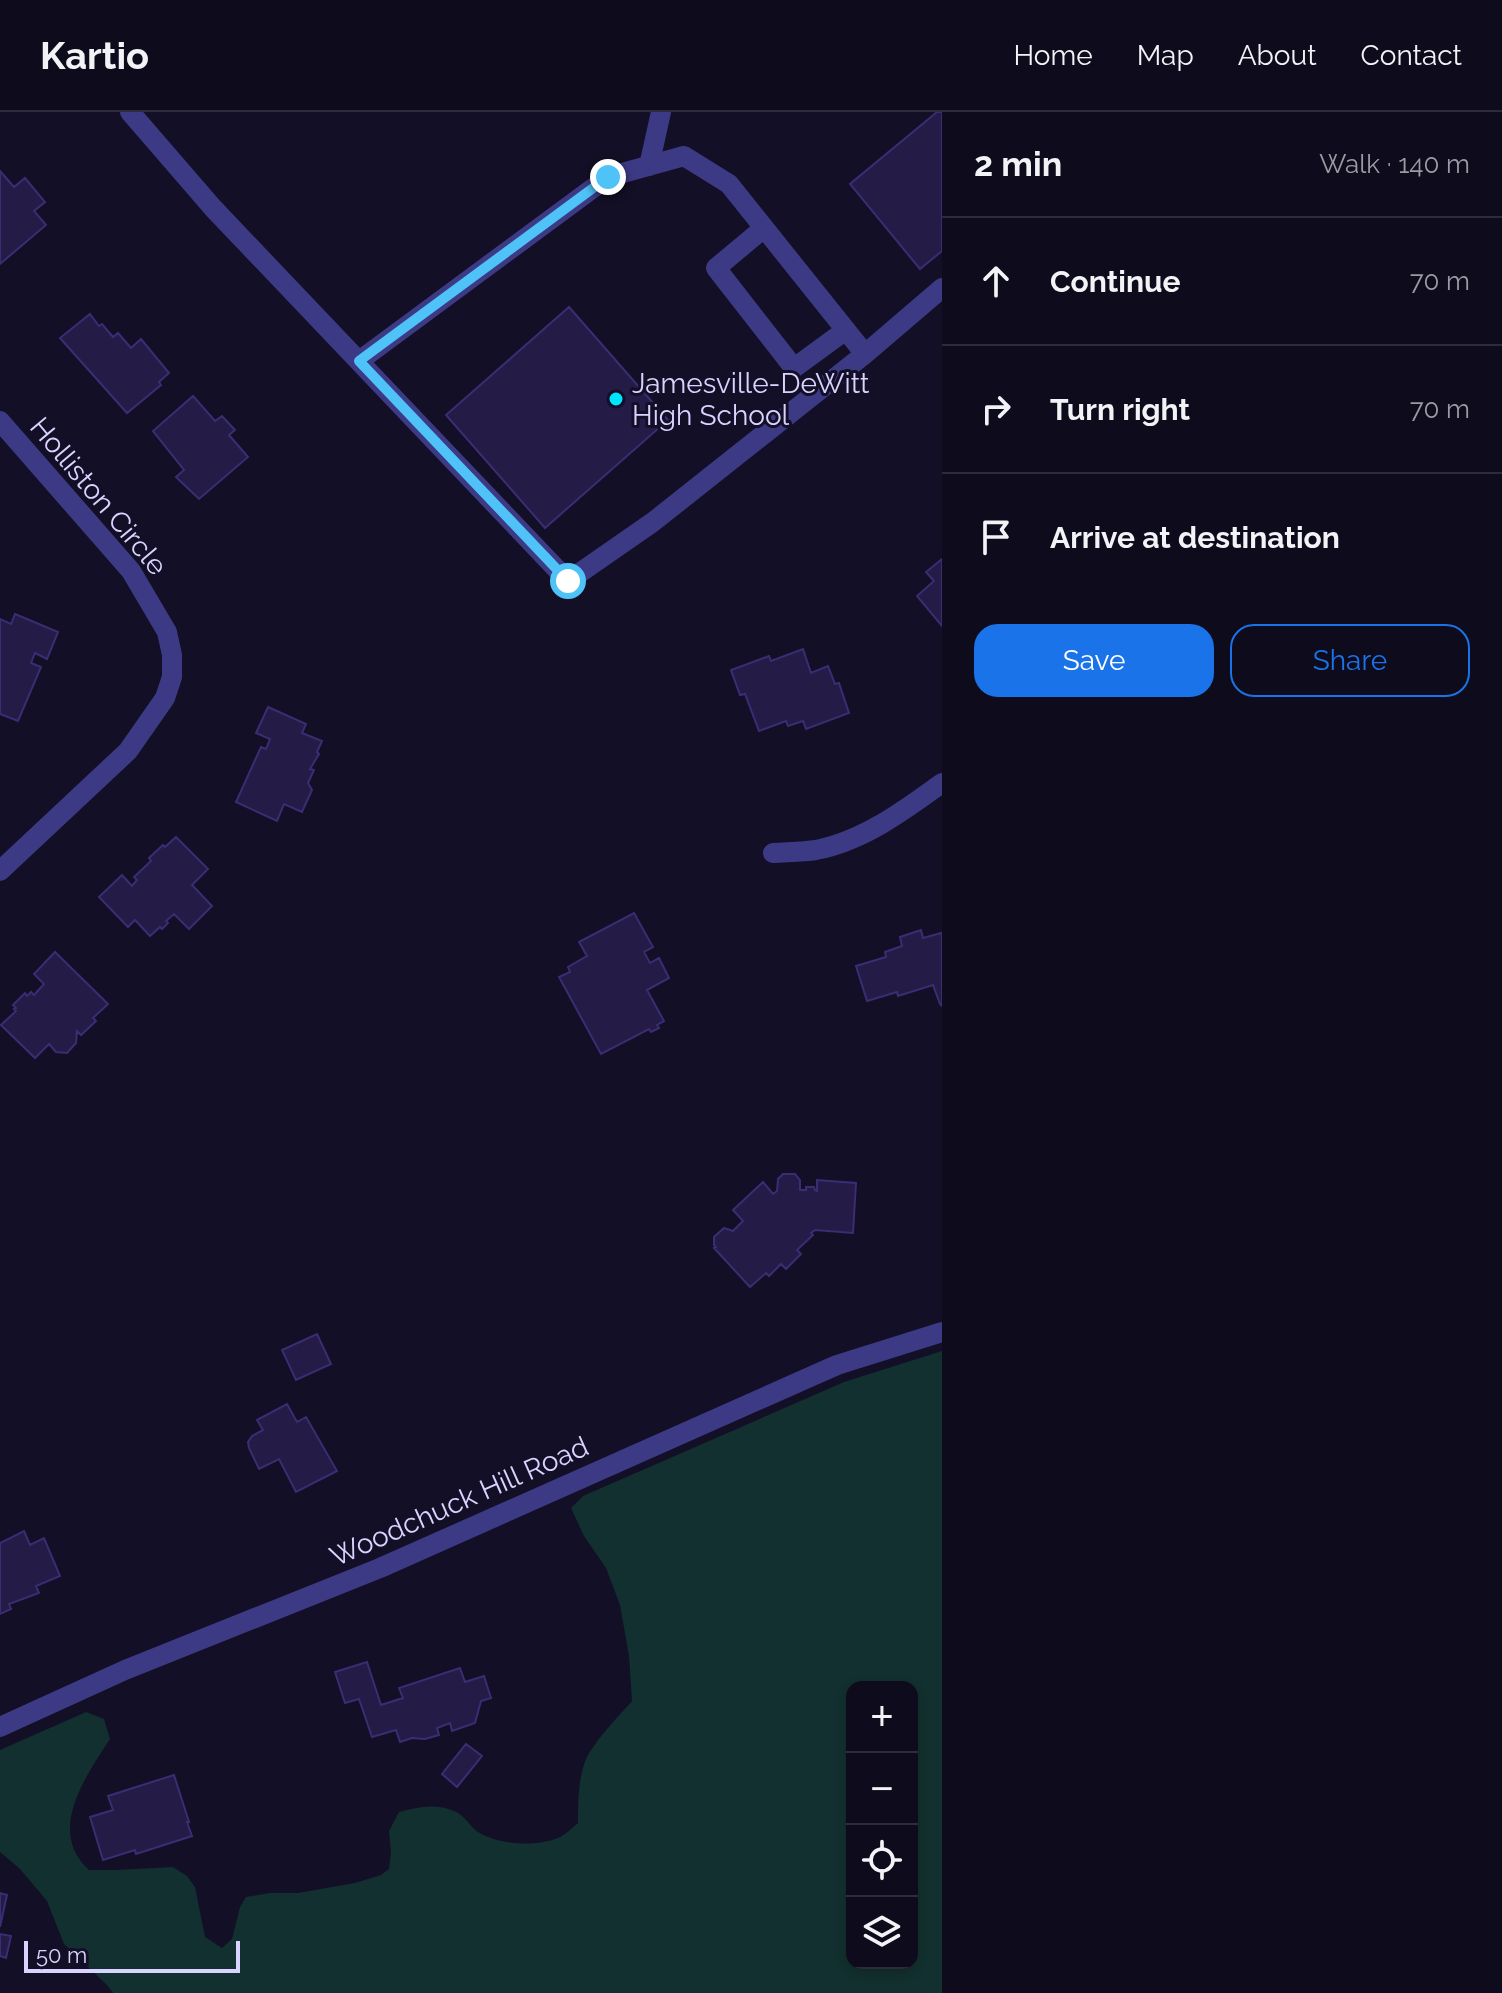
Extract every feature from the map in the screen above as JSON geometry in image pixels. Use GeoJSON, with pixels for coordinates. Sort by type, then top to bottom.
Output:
{"type":"FeatureCollection","features":[{"type":"Feature","properties":{"kind":"street"},"geometry":{"type":"LineString","coordinates":[[130,112],[213,208],[568,581],[653,522],[865,354],[942,288]]}},
{"type":"Feature","properties":{"kind":"street"},"geometry":{"type":"LineString","coordinates":[[649,166],[661,112]]}},
{"type":"Feature","properties":{"kind":"street"},"geometry":{"type":"LineString","coordinates":[[359,361],[608,177],[684,156],[729,184],[865,354]]}},
{"type":"Feature","properties":{"kind":"street"},"geometry":{"type":"LineString","coordinates":[[764,228],[716,268],[794,368],[846,330]]}},
{"type":"Feature","properties":{"kind":"street","name":"Holliston Circle"},"geometry":{"type":"LineString","coordinates":[[0,421],[131,571],[167,632],[172,655],[172,677],[165,698],[128,751],[0,871]]}},
{"type":"Feature","properties":{"kind":"street"},"geometry":{"type":"LineString","coordinates":[[773,853],[817,850],[855,837],[902,812],[942,783]]}},
{"type":"Feature","properties":{"kind":"street","name":"Woodchuck Hill Road"},"geometry":{"type":"LineString","coordinates":[[0,1727],[125,1670],[380,1568],[837,1365],[942,1332]]}},
{"type":"Feature","properties":{"kind":"green space"},"geometry":{"type":"Polygon","coordinates":[[[942,1351],[942,1993],[113,1993],[64,1944],[47,1901],[20,1869],[0,1852],[0,1750],[86,1712],[104,1719],[110,1739],[81,1786],[74,1804],[70,1821],[71,1838],[77,1855],[89,1870],[173,1867],[187,1876],[195,1887],[205,1937],[222,1948],[232,1939],[240,1907],[246,1897],[298,1893],[355,1883],[381,1875],[389,1869],[389,1831],[399,1812],[440,1807],[458,1813],[478,1832],[517,1843],[549,1841],[561,1837],[578,1823],[580,1779],[588,1755],[632,1701],[629,1656],[620,1605],[606,1568],[584,1536],[571,1508],[583,1496],[844,1382],[942,1351]]]}},
{"type":"Feature","properties":{"kind":"building"},"geometry":{"type":"Polygon","coordinates":[[[937,112],[942,112],[942,251],[920,269],[850,184],[937,112]]]}},
{"type":"Feature","properties":{"kind":"building"},"geometry":{"type":"Polygon","coordinates":[[[0,171],[14,187],[25,178],[45,202],[34,211],[46,225],[0,264],[0,171]]]}},
{"type":"Feature","properties":{"kind":"building"},"geometry":{"type":"Polygon","coordinates":[[[569,307],[668,420],[545,528],[446,415],[569,307]]]}},
{"type":"Feature","properties":{"kind":"building"},"geometry":{"type":"Polygon","coordinates":[[[90,314],[99,326],[102,324],[113,337],[118,333],[131,348],[141,339],[169,373],[159,382],[161,385],[127,413],[60,338],[90,314]]]}},
{"type":"Feature","properties":{"kind":"building"},"geometry":{"type":"Polygon","coordinates":[[[193,396],[215,421],[222,416],[235,430],[229,435],[248,457],[199,499],[176,477],[184,470],[153,431],[193,396]]]}},
{"type":"Feature","properties":{"kind":"building"},"geometry":{"type":"Polygon","coordinates":[[[942,559],[942,626],[917,596],[934,581],[926,572],[942,559]]]}},
{"type":"Feature","properties":{"kind":"building"},"geometry":{"type":"Polygon","coordinates":[[[15,614],[58,632],[47,659],[35,653],[31,663],[41,667],[18,721],[0,714],[0,619],[11,624],[15,614]]]}},
{"type":"Feature","properties":{"kind":"building"},"geometry":{"type":"Polygon","coordinates":[[[803,649],[811,673],[828,666],[835,684],[839,683],[849,713],[806,729],[803,721],[788,726],[786,721],[759,731],[745,694],[740,695],[731,670],[769,656],[771,661],[803,649]]]}},
{"type":"Feature","properties":{"kind":"building"},"geometry":{"type":"Polygon","coordinates":[[[268,707],[306,724],[302,733],[322,741],[310,769],[314,770],[308,783],[312,790],[302,812],[284,804],[277,821],[236,802],[261,747],[266,749],[270,739],[256,733],[268,707]]]}},
{"type":"Feature","properties":{"kind":"building"},"geometry":{"type":"Polygon","coordinates":[[[176,837],[208,869],[192,885],[212,906],[189,929],[174,914],[162,929],[160,927],[150,936],[135,920],[128,927],[99,897],[122,875],[132,886],[137,880],[134,877],[151,861],[149,858],[176,837]]]}},
{"type":"Feature","properties":{"kind":"building"},"geometry":{"type":"Polygon","coordinates":[[[634,913],[653,947],[644,952],[650,963],[659,958],[669,978],[647,990],[664,1021],[657,1025],[659,1028],[651,1032],[649,1029],[601,1054],[559,977],[570,972],[568,967],[587,956],[579,942],[634,913]]]}},
{"type":"Feature","properties":{"kind":"building"},"geometry":{"type":"Polygon","coordinates":[[[921,930],[923,938],[941,933],[942,936],[942,1006],[933,985],[898,996],[897,992],[867,1001],[856,966],[886,957],[885,952],[902,946],[900,937],[921,930]]]}},
{"type":"Feature","properties":{"kind":"building"},"geometry":{"type":"Polygon","coordinates":[[[55,952],[108,1004],[81,1035],[77,1031],[76,1043],[67,1053],[56,1052],[49,1044],[35,1058],[1,1025],[16,1011],[13,1005],[25,993],[27,996],[31,992],[34,995],[44,984],[34,974],[55,952]]]}},
{"type":"Feature","properties":{"kind":"building"},"geometry":{"type":"Polygon","coordinates":[[[783,1174],[795,1174],[800,1180],[800,1190],[814,1187],[817,1191],[817,1180],[856,1183],[853,1233],[815,1230],[797,1250],[801,1254],[786,1269],[781,1264],[769,1276],[766,1273],[750,1287],[714,1248],[714,1237],[724,1228],[733,1231],[743,1221],[733,1210],[763,1182],[773,1194],[777,1191],[778,1179],[783,1174]]]}},
{"type":"Feature","properties":{"kind":"building"},"geometry":{"type":"Polygon","coordinates":[[[317,1334],[331,1364],[296,1380],[282,1350],[317,1334]]]}},
{"type":"Feature","properties":{"kind":"building"},"geometry":{"type":"Polygon","coordinates":[[[287,1404],[297,1422],[306,1417],[337,1471],[296,1492],[279,1459],[259,1469],[248,1442],[263,1430],[257,1420],[287,1404]]]}},
{"type":"Feature","properties":{"kind":"building"},"geometry":{"type":"Polygon","coordinates":[[[24,1531],[30,1545],[44,1538],[60,1576],[36,1586],[39,1593],[9,1604],[11,1609],[0,1614],[0,1543],[24,1531]]]}},
{"type":"Feature","properties":{"kind":"building"},"geometry":{"type":"Polygon","coordinates":[[[367,1662],[381,1705],[403,1698],[399,1688],[460,1668],[465,1682],[484,1676],[491,1698],[481,1701],[475,1723],[452,1731],[450,1723],[437,1728],[439,1735],[425,1739],[412,1738],[400,1742],[396,1730],[372,1737],[359,1699],[345,1703],[335,1672],[367,1662]]]}},
{"type":"Feature","properties":{"kind":"building"},"geometry":{"type":"Polygon","coordinates":[[[466,1744],[482,1756],[457,1787],[442,1774],[466,1744]]]}},
{"type":"Feature","properties":{"kind":"building"},"geometry":{"type":"Polygon","coordinates":[[[174,1775],[192,1836],[136,1854],[135,1850],[103,1860],[90,1817],[113,1810],[108,1796],[174,1775]]]}},
{"type":"Feature","properties":{"kind":"building"},"geometry":{"type":"Polygon","coordinates":[[[0,1893],[7,1895],[0,1927],[0,1893]]]}},
{"type":"Feature","properties":{"kind":"building"},"geometry":{"type":"Polygon","coordinates":[[[0,1934],[11,1936],[6,1958],[0,1956],[0,1934]]]}},
{"type":"Feature","properties":{"kind":"place","name":"Jamesville-DeWitt High School"},"geometry":{"type":"Point","coordinates":[616,399]}},
{"type":"Feature","properties":{"kind":"route"},"geometry":{"type":"LineString","coordinates":[[568,581],[359,361],[608,177]]}}]}
